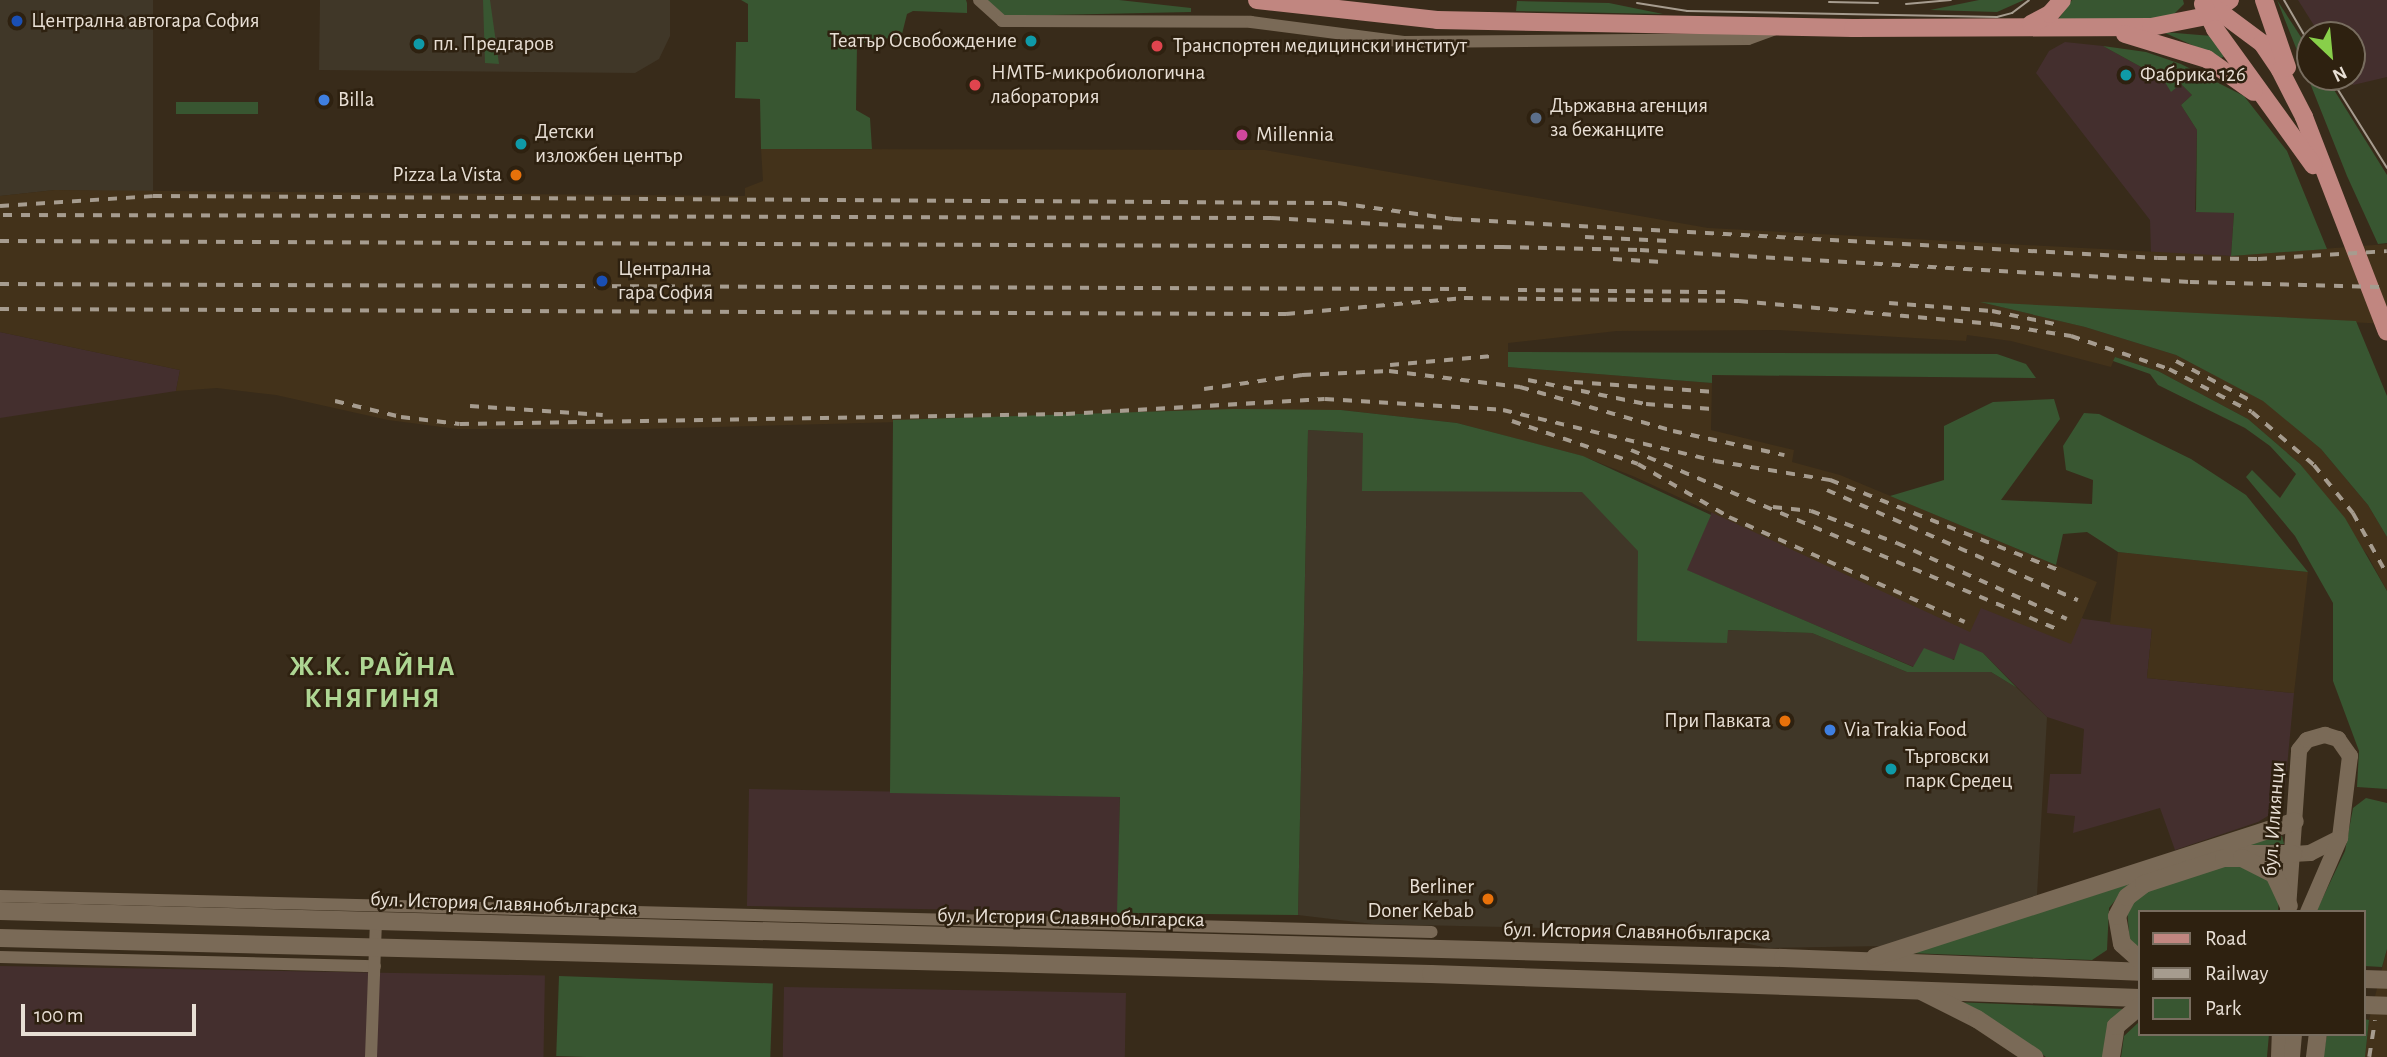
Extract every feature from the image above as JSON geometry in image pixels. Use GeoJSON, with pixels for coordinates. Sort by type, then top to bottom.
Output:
{"type":"FeatureCollection","features":[{"type":"Feature","properties":{"kind":"main road"},"geometry":{"type":"LineString","coordinates":[[1257,0],[1328,5],[1437,20],[1783,26],[2175,25],[2212,5]]}},
{"type":"Feature","properties":{"kind":"main road"},"geometry":{"type":"LineString","coordinates":[[2028,26],[2050,14],[2062,0]]}},
{"type":"Feature","properties":{"kind":"main road"},"geometry":{"type":"LineString","coordinates":[[2264,0],[2296,122]]}},
{"type":"Feature","properties":{"kind":"main road"},"geometry":{"type":"LineString","coordinates":[[2212,5],[2296,122]]}},
{"type":"Feature","properties":{"kind":"main road"},"geometry":{"type":"LineString","coordinates":[[2212,5],[2265,46],[2387,332]]}},
{"type":"Feature","properties":{"kind":"main road"},"geometry":{"type":"LineString","coordinates":[[2087,27],[2158,42],[2214,62],[2296,122]]}},
{"type":"Feature","properties":{"kind":"main road"},"geometry":{"type":"LineString","coordinates":[[1863,962],[2295,821]]}},
{"type":"Feature","properties":{"kind":"main road"},"geometry":{"type":"LineString","coordinates":[[2138,958],[2127,950],[2117,930],[2117,916],[2127,897],[2144,884],[2215,860],[2253,852],[2293,854]]}},
{"type":"Feature","properties":{"kind":"main road"},"geometry":{"type":"LineString","coordinates":[[2215,860],[2233,857],[2259,864],[2279,881],[2288,909]]}},
{"type":"Feature","properties":{"kind":"main road","name":"бул. История Славянобългарска"},"geometry":{"type":"LineString","coordinates":[[0,911],[2138,972]]}},
{"type":"Feature","properties":{"kind":"main road"},"geometry":{"type":"LineString","coordinates":[[0,938],[375,958],[994,962],[2138,998]]}},
{"type":"Feature","properties":{"kind":"main road"},"geometry":{"type":"LineString","coordinates":[[1916,989],[1977,1019],[2034,1057]]}},
{"type":"Feature","properties":{"kind":"main road"},"geometry":{"type":"LineString","coordinates":[[2112,1057],[2116,1026],[2138,1008]]}},
{"type":"Feature","properties":{"kind":"main road"},"geometry":{"type":"LineString","coordinates":[[2315,1057],[2318,1036]]}},
{"type":"Feature","properties":{"kind":"street"},"geometry":{"type":"LineString","coordinates":[[979,0],[1002,20],[1251,22],[1404,42],[1748,39],[1783,26]]}},
{"type":"Feature","properties":{"kind":"street","name":"бул. Илиянци"},"geometry":{"type":"LineString","coordinates":[[2288,909],[2300,750],[2312,737],[2332,736],[2350,756],[2340,838],[2309,910]]}},
{"type":"Feature","properties":{"kind":"street"},"geometry":{"type":"LineString","coordinates":[[2293,854],[2310,853],[2340,838]]}},
{"type":"Feature","properties":{"kind":"street","name":"бул. История Славянобългарска"},"geometry":{"type":"LineString","coordinates":[[0,896],[1432,932]]}},
{"type":"Feature","properties":{"kind":"street"},"geometry":{"type":"LineString","coordinates":[[371,1057],[376,923]]}},
{"type":"Feature","properties":{"kind":"street"},"geometry":{"type":"LineString","coordinates":[[0,957],[375,958]]}},
{"type":"Feature","properties":{"kind":"street"},"geometry":{"type":"LineString","coordinates":[[2278,1057],[2280,1036]]}},
{"type":"Feature","properties":{"kind":"street"},"geometry":{"type":"LineString","coordinates":[[2292,1057],[2294,1036]]}},
{"type":"Feature","properties":{"kind":"shaded area"},"geometry":{"type":"Polygon","coordinates":[[[0,0],[153,0],[153,192],[55,190],[0,196],[0,0]]]}},
{"type":"Feature","properties":{"kind":"shaded area","name":"пл. Предгаров"},"geometry":{"type":"Polygon","coordinates":[[[320,0],[670,0],[670,36],[659,59],[635,73],[319,70],[320,0]]]}},
{"type":"Feature","properties":{"kind":"shaded area"},"geometry":{"type":"Polygon","coordinates":[[[2298,0],[2387,0],[2387,77],[2366,82],[2366,21],[2311,21],[2298,0]]]}},
{"type":"Feature","properties":{"kind":"shaded area"},"geometry":{"type":"Polygon","coordinates":[[[2065,42],[2103,46],[2163,79],[2172,91],[2181,84],[2192,95],[2181,105],[2197,130],[2195,210],[2234,213],[2231,256],[2151,253],[2150,220],[2036,73],[2049,51],[2065,42]]]}},
{"type":"Feature","properties":{"kind":"shaded area"},"geometry":{"type":"Polygon","coordinates":[[[761,149],[1265,150],[1708,228],[2231,256],[2387,244],[2387,324],[1985,303],[2085,327],[2176,355],[2264,401],[2321,449],[2368,505],[2387,537],[2387,591],[2368,556],[2300,464],[2248,419],[2158,371],[2115,357],[2111,367],[2011,341],[1967,335],[1966,341],[1778,330],[1617,331],[1508,343],[1508,367],[1712,383],[1711,430],[1794,450],[1792,462],[1840,475],[2097,582],[2071,644],[1981,608],[1970,632],[1635,477],[1582,456],[1457,423],[1341,410],[643,429],[457,429],[388,420],[276,395],[217,388],[176,391],[180,370],[0,332],[0,196],[55,190],[745,196],[745,188],[763,181],[761,149]]]}},
{"type":"Feature","properties":{"kind":"shaded area"},"geometry":{"type":"Polygon","coordinates":[[[0,332],[180,370],[176,391],[0,418],[0,332]]]}},
{"type":"Feature","properties":{"kind":"shaded area"},"geometry":{"type":"Polygon","coordinates":[[[1308,430],[1363,433],[1363,491],[1582,491],[1727,643],[1727,630],[1812,633],[1907,672],[1991,672],[2017,688],[2047,717],[2037,895],[1885,946],[1769,948],[1681,931],[1373,924],[1298,915],[1308,430]]]}},
{"type":"Feature","properties":{"kind":"shaded area"},"geometry":{"type":"Polygon","coordinates":[[[1803,495],[2084,619],[2152,628],[2147,678],[2294,693],[2285,788],[2276,811],[2258,822],[2175,850],[2160,808],[2073,833],[2075,816],[2047,813],[2050,774],[2081,774],[2084,729],[2047,717],[1983,653],[1914,667],[1686,570],[1713,509],[1803,495]]]}},
{"type":"Feature","properties":{"kind":"shaded area"},"geometry":{"type":"Polygon","coordinates":[[[2118,552],[2308,572],[2294,693],[2147,678],[2152,629],[2110,624],[2118,552]]]}},
{"type":"Feature","properties":{"kind":"shaded area"},"geometry":{"type":"Polygon","coordinates":[[[749,789],[1120,795],[1118,912],[747,906],[749,789]]]}},
{"type":"Feature","properties":{"kind":"shaded area"},"geometry":{"type":"Polygon","coordinates":[[[2387,949],[2387,1057],[2365,1057],[2369,1020],[2387,949]]]}},
{"type":"Feature","properties":{"kind":"shaded area"},"geometry":{"type":"Polygon","coordinates":[[[0,966],[545,976],[543,1057],[0,1057],[0,966]]]}},
{"type":"Feature","properties":{"kind":"shaded area"},"geometry":{"type":"Polygon","coordinates":[[[784,987],[1126,993],[1125,1057],[783,1057],[784,987]]]}},
{"type":"Feature","properties":{"kind":"green space"},"geometry":{"type":"Polygon","coordinates":[[[483,0],[490,0],[499,64],[485,63],[483,0]]]}},
{"type":"Feature","properties":{"kind":"green space"},"geometry":{"type":"Polygon","coordinates":[[[741,0],[966,0],[967,13],[913,11],[907,14],[901,38],[872,39],[857,46],[856,110],[870,118],[872,149],[761,149],[760,99],[735,98],[736,42],[748,42],[748,4],[741,0]]]}},
{"type":"Feature","properties":{"kind":"green space"},"geometry":{"type":"Polygon","coordinates":[[[986,0],[1119,0],[1191,8],[1191,12],[1007,16],[996,13],[986,0]]]}},
{"type":"Feature","properties":{"kind":"green space"},"geometry":{"type":"Polygon","coordinates":[[[1979,0],[2024,0],[1997,12],[1930,10],[1979,0]]]}},
{"type":"Feature","properties":{"kind":"green space"},"geometry":{"type":"Polygon","coordinates":[[[2072,0],[2183,0],[2184,4],[2174,14],[2153,20],[2057,21],[2072,0]]]}},
{"type":"Feature","properties":{"kind":"green space"},"geometry":{"type":"Polygon","coordinates":[[[2277,0],[2296,29],[2296,48],[2277,0]]]}},
{"type":"Feature","properties":{"kind":"green space"},"geometry":{"type":"Polygon","coordinates":[[[1517,1],[1609,3],[1663,14],[1516,11],[1517,1]]]}},
{"type":"Feature","properties":{"kind":"green space"},"geometry":{"type":"Polygon","coordinates":[[[2163,32],[2212,36],[2229,54],[2221,58],[2163,32]]]}},
{"type":"Feature","properties":{"kind":"green space"},"geometry":{"type":"Polygon","coordinates":[[[2103,46],[2146,52],[2181,64],[2244,96],[2287,151],[2327,249],[2231,256],[2234,213],[2196,212],[2197,130],[2181,105],[2192,95],[2181,84],[2171,92],[2163,79],[2103,46]]]}},
{"type":"Feature","properties":{"kind":"green space"},"geometry":{"type":"Polygon","coordinates":[[[2313,91],[2335,91],[2387,175],[2387,243],[2378,244],[2313,91]]]}},
{"type":"Feature","properties":{"kind":"green space"},"geometry":{"type":"Polygon","coordinates":[[[176,102],[258,102],[258,114],[176,114],[176,102]]]}},
{"type":"Feature","properties":{"kind":"green space"},"geometry":{"type":"Polygon","coordinates":[[[1980,302],[2356,321],[2387,396],[2387,537],[2368,505],[2321,449],[2263,401],[2176,355],[2085,327],[1980,302]]]}},
{"type":"Feature","properties":{"kind":"green space"},"geometry":{"type":"Polygon","coordinates":[[[1508,352],[1997,354],[2026,364],[2036,378],[1712,375],[1712,383],[1508,367],[1508,352]]]}},
{"type":"Feature","properties":{"kind":"green space"},"geometry":{"type":"Polygon","coordinates":[[[2115,357],[2158,371],[2248,419],[2300,464],[2345,518],[2387,591],[2387,789],[2357,787],[2359,751],[2333,681],[2333,603],[2295,536],[2246,477],[2252,470],[2280,498],[2296,474],[2270,446],[2245,428],[2158,385],[2150,374],[2113,361],[2115,357]]]}},
{"type":"Feature","properties":{"kind":"green space"},"geometry":{"type":"Polygon","coordinates":[[[2054,399],[2060,419],[2001,500],[2092,504],[2093,480],[2066,470],[2063,446],[2084,413],[2099,414],[2191,459],[2246,495],[2308,572],[2118,552],[2087,532],[2063,534],[2056,565],[1890,496],[1944,480],[1944,426],[1993,402],[2054,399]]]}},
{"type":"Feature","properties":{"kind":"green space"},"geometry":{"type":"Polygon","coordinates":[[[1233,409],[1341,410],[1457,423],[1583,456],[1711,515],[1687,570],[1913,667],[1924,648],[1954,660],[1960,643],[1983,653],[2017,688],[1991,672],[1907,672],[1812,633],[1728,630],[1727,643],[1637,641],[1638,551],[1582,492],[1362,491],[1363,433],[1308,430],[1298,915],[1117,913],[1120,797],[890,793],[893,420],[1233,409]]]}},
{"type":"Feature","properties":{"kind":"green space"},"geometry":{"type":"Polygon","coordinates":[[[2366,798],[2387,803],[2387,949],[2382,967],[2366,966],[2366,910],[2317,910],[2345,851],[2353,808],[2366,798]]]}},
{"type":"Feature","properties":{"kind":"green space"},"geometry":{"type":"Polygon","coordinates":[[[2271,834],[2282,836],[2284,844],[2247,846],[2126,887],[2109,908],[2107,950],[2092,960],[1908,953],[2271,834]]]}},
{"type":"Feature","properties":{"kind":"green space"},"geometry":{"type":"Polygon","coordinates":[[[2239,860],[2270,878],[2279,897],[2278,910],[2138,910],[2138,950],[2130,944],[2127,909],[2137,896],[2154,885],[2239,860]]]}},
{"type":"Feature","properties":{"kind":"green space"},"geometry":{"type":"Polygon","coordinates":[[[559,976],[773,983],[770,1057],[556,1056],[559,976]]]}},
{"type":"Feature","properties":{"kind":"green space"},"geometry":{"type":"Polygon","coordinates":[[[1955,1002],[2125,1009],[2107,1029],[2103,1057],[2046,1057],[1982,1013],[1955,1002]]]}},
{"type":"Feature","properties":{"kind":"green space"},"geometry":{"type":"Polygon","coordinates":[[[2366,1019],[2369,1020],[2365,1057],[2323,1057],[2327,1036],[2366,1036],[2366,1019]]]}},
{"type":"Feature","properties":{"kind":"green space"},"geometry":{"type":"Polygon","coordinates":[[[2138,1023],[2138,1036],[2269,1036],[2267,1057],[2121,1057],[2124,1036],[2138,1023]]]}},
{"type":"Feature","properties":{"kind":"tram line"},"geometry":{"type":"LineString","coordinates":[[1906,4],[1951,0]]}},
{"type":"Feature","properties":{"kind":"tram line"},"geometry":{"type":"LineString","coordinates":[[1637,3],[1687,11],[1997,17],[2012,13],[2029,0]]}},
{"type":"Feature","properties":{"kind":"tram line"},"geometry":{"type":"LineString","coordinates":[[2284,0],[2296,21]]}},
{"type":"Feature","properties":{"kind":"tram line"},"geometry":{"type":"LineString","coordinates":[[1829,2],[1878,3]]}},
{"type":"Feature","properties":{"kind":"tram line"},"geometry":{"type":"LineString","coordinates":[[2339,91],[2387,168]]}},
{"type":"Feature","properties":{"kind":"railway"},"geometry":{"type":"LineString","coordinates":[[0,206],[153,196],[1338,203],[1453,219],[2158,258],[2258,259],[2387,251]]}},
{"type":"Feature","properties":{"kind":"railway"},"geometry":{"type":"LineString","coordinates":[[3,215],[1271,218],[1449,228]]}},
{"type":"Feature","properties":{"kind":"railway"},"geometry":{"type":"LineString","coordinates":[[1585,237],[1669,241]]}},
{"type":"Feature","properties":{"kind":"railway"},"geometry":{"type":"LineString","coordinates":[[0,241],[1502,247],[1640,250],[2190,282],[2387,287]]}},
{"type":"Feature","properties":{"kind":"railway"},"geometry":{"type":"LineString","coordinates":[[1613,259],[1662,262]]}},
{"type":"Feature","properties":{"kind":"railway"},"geometry":{"type":"LineString","coordinates":[[0,284],[1466,289]]}},
{"type":"Feature","properties":{"kind":"railway"},"geometry":{"type":"LineString","coordinates":[[1518,290],[1725,292]]}},
{"type":"Feature","properties":{"kind":"railway"},"geometry":{"type":"LineString","coordinates":[[0,309],[1286,314],[1464,298],[1739,301],[1993,324],[2071,336],[2169,369],[2252,412],[2314,465],[2353,513],[2387,574]]}},
{"type":"Feature","properties":{"kind":"railway"},"geometry":{"type":"LineString","coordinates":[[1889,303],[1992,311],[2055,324]]}},
{"type":"Feature","properties":{"kind":"railway"},"geometry":{"type":"LineString","coordinates":[[1390,365],[1493,356]]}},
{"type":"Feature","properties":{"kind":"railway"},"geometry":{"type":"LineString","coordinates":[[2176,361],[2250,400]]}},
{"type":"Feature","properties":{"kind":"railway"},"geometry":{"type":"LineString","coordinates":[[1204,389],[1302,375],[1389,371],[1520,387],[1673,431],[1784,455]]}},
{"type":"Feature","properties":{"kind":"railway"},"geometry":{"type":"LineString","coordinates":[[1528,380],[1646,404],[1712,409]]}},
{"type":"Feature","properties":{"kind":"railway"},"geometry":{"type":"LineString","coordinates":[[1574,382],[1712,392]]}},
{"type":"Feature","properties":{"kind":"railway"},"geometry":{"type":"LineString","coordinates":[[335,401],[401,417],[460,424],[1066,414],[1325,399],[1503,410],[1715,461],[1830,480],[2063,572]]}},
{"type":"Feature","properties":{"kind":"railway"},"geometry":{"type":"LineString","coordinates":[[470,406],[603,415]]}},
{"type":"Feature","properties":{"kind":"railway"},"geometry":{"type":"LineString","coordinates":[[1512,421],[1638,464],[1729,517],[1965,622]]}},
{"type":"Feature","properties":{"kind":"railway"},"geometry":{"type":"LineString","coordinates":[[1631,450],[2060,630]]}},
{"type":"Feature","properties":{"kind":"railway"},"geometry":{"type":"LineString","coordinates":[[1827,490],[2078,600]]}},
{"type":"Feature","properties":{"kind":"railway"},"geometry":{"type":"LineString","coordinates":[[1773,507],[1811,511],[1897,543],[2067,619]]}},
{"type":"Feature","properties":{"kind":"railway"},"geometry":{"type":"LineString","coordinates":[[2369,1057],[2375,1020]]}},
{"type":"Feature","properties":{"kind":"place","name":"Централна автогара София"},"geometry":{"type":"Point","coordinates":[17,21]}},
{"type":"Feature","properties":{"kind":"place","name":"Театър Освобождение"},"geometry":{"type":"Point","coordinates":[1031,41]}},
{"type":"Feature","properties":{"kind":"place","name":"пл. Предгаров"},"geometry":{"type":"Point","coordinates":[419,44]}},
{"type":"Feature","properties":{"kind":"place","name":"Транспортен медицински институт"},"geometry":{"type":"Point","coordinates":[1157,46]}},
{"type":"Feature","properties":{"kind":"place","name":"Фабрика 126"},"geometry":{"type":"Point","coordinates":[2126,75]}},
{"type":"Feature","properties":{"kind":"place","name":"НМТБ-микробиологична лаборатория"},"geometry":{"type":"Point","coordinates":[975,85]}},
{"type":"Feature","properties":{"kind":"place","name":"Billa"},"geometry":{"type":"Point","coordinates":[324,100]}},
{"type":"Feature","properties":{"kind":"place","name":"Държавна агенция за бежанците"},"geometry":{"type":"Point","coordinates":[1536,118]}},
{"type":"Feature","properties":{"kind":"place","name":"Millennia"},"geometry":{"type":"Point","coordinates":[1242,135]}},
{"type":"Feature","properties":{"kind":"place","name":"Детски изложбен център"},"geometry":{"type":"Point","coordinates":[521,144]}},
{"type":"Feature","properties":{"kind":"place","name":"Pizza La Vista"},"geometry":{"type":"Point","coordinates":[516,175]}},
{"type":"Feature","properties":{"kind":"place","name":"Централна гара София"},"geometry":{"type":"Point","coordinates":[602,281]}},
{"type":"Feature","properties":{"kind":"place","name":"При Павката"},"geometry":{"type":"Point","coordinates":[1785,721]}},
{"type":"Feature","properties":{"kind":"place","name":"Via Trakia Food"},"geometry":{"type":"Point","coordinates":[1830,730]}},
{"type":"Feature","properties":{"kind":"place","name":"Търговски парк Средец"},"geometry":{"type":"Point","coordinates":[1891,769]}},
{"type":"Feature","properties":{"kind":"place","name":"Berliner Doner Kebab"},"geometry":{"type":"Point","coordinates":[1488,899]}},
{"type":"Feature","properties":{"kind":"district","name":"Ж.К. РАЙНА КНЯГИНЯ"},"geometry":{"type":"Point","coordinates":[373,683]}}]}
